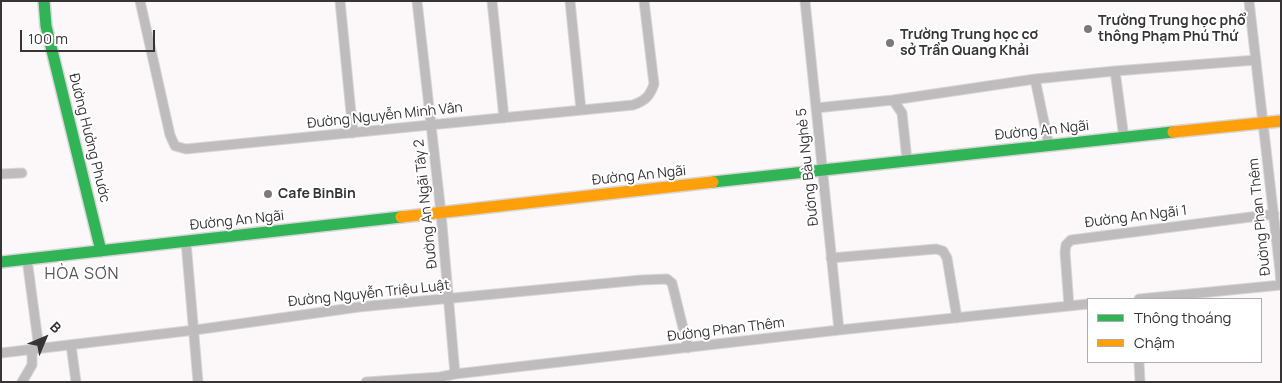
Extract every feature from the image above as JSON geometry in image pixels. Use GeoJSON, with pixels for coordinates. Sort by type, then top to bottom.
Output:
{"type":"FeatureCollection","features":[{"type":"Feature","properties":{"kind":"main road","name":"Đường Hưởng Phước"},"geometry":{"type":"LineString","coordinates":[[44,1],[46,26],[101,251]]}},
{"type":"Feature","properties":{"kind":"main road","name":"Đường An Ngãi"},"geometry":{"type":"LineString","coordinates":[[1,262],[907,160],[1281,121]]}},
{"type":"Feature","properties":{"kind":"street","name":"Đường Nguyễn Minh Vân"},"geometry":{"type":"LineString","coordinates":[[140,1],[172,143],[175,146],[186,149],[431,126],[640,103],[649,96],[654,84],[644,1]]}},
{"type":"Feature","properties":{"kind":"street"},"geometry":{"type":"LineString","coordinates":[[340,1],[353,133]]}},
{"type":"Feature","properties":{"kind":"street","name":"Đường An Ngãi Tây 2"},"geometry":{"type":"LineString","coordinates":[[417,1],[450,299],[456,374]]}},
{"type":"Feature","properties":{"kind":"street"},"geometry":{"type":"LineString","coordinates":[[492,1],[504,118]]}},
{"type":"Feature","properties":{"kind":"street"},"geometry":{"type":"LineString","coordinates":[[570,1],[581,110]]}},
{"type":"Feature","properties":{"kind":"street","name":"Đường Bàu Nghè 5"},"geometry":{"type":"LineString","coordinates":[[805,1],[839,330]]}},
{"type":"Feature","properties":{"kind":"street","name":"Đường Phan Thêm"},"geometry":{"type":"LineString","coordinates":[[1162,298],[1281,285],[1276,220],[1249,1]]}},
{"type":"Feature","properties":{"kind":"street"},"geometry":{"type":"LineString","coordinates":[[816,108],[893,100],[1036,79],[1256,60]]}},
{"type":"Feature","properties":{"kind":"street"},"geometry":{"type":"LineString","coordinates":[[1115,71],[1124,138]]}},
{"type":"Feature","properties":{"kind":"street"},"geometry":{"type":"LineString","coordinates":[[1036,79],[1049,146]]}},
{"type":"Feature","properties":{"kind":"street"},"geometry":{"type":"LineString","coordinates":[[893,100],[902,113],[907,160]]}},
{"type":"Feature","properties":{"kind":"street"},"geometry":{"type":"LineString","coordinates":[[1,174],[22,173]]}},
{"type":"Feature","properties":{"kind":"street","name":"Đường An Ngãi 1"},"geometry":{"type":"LineString","coordinates":[[1069,306],[1065,252],[1066,245],[1071,240],[1276,220]]}},
{"type":"Feature","properties":{"kind":"street"},"geometry":{"type":"LineString","coordinates":[[186,242],[198,382]]}},
{"type":"Feature","properties":{"kind":"street"},"geometry":{"type":"LineString","coordinates":[[831,258],[943,251],[947,258],[957,318]]}},
{"type":"Feature","properties":{"kind":"street"},"geometry":{"type":"LineString","coordinates":[[22,382],[32,365],[35,349],[27,259]]}},
{"type":"Feature","properties":{"kind":"street","name":"Đường Nguyễn Triệu Luật"},"geometry":{"type":"LineString","coordinates":[[1,354],[359,307],[667,279],[672,282],[688,348]]}},
{"type":"Feature","properties":{"kind":"street","name":"Đường Phan Thêm"},"geometry":{"type":"LineString","coordinates":[[366,382],[438,380],[456,374],[839,330],[1087,304]]}},
{"type":"Feature","properties":{"kind":"street"},"geometry":{"type":"LineString","coordinates":[[71,345],[76,382]]}},
{"type":"Feature","properties":{"kind":"street"},"geometry":{"type":"LineString","coordinates":[[1139,363],[1140,382]]}},
{"type":"Feature","properties":{"kind":"traffic: fast"},"geometry":{"type":"LineString","coordinates":[[44,1],[46,26],[101,251]]}},
{"type":"Feature","properties":{"kind":"traffic: fast"},"geometry":{"type":"LineString","coordinates":[[713,182],[1173,132]]}},
{"type":"Feature","properties":{"kind":"traffic: fast"},"geometry":{"type":"LineString","coordinates":[[1,262],[401,217]]}},
{"type":"Feature","properties":{"kind":"traffic: slow"},"geometry":{"type":"LineString","coordinates":[[1173,132],[1281,121]]}},
{"type":"Feature","properties":{"kind":"traffic: slow"},"geometry":{"type":"LineString","coordinates":[[401,217],[713,182]]}},
{"type":"Feature","properties":{"kind":"place","name":"Trường Trung học phổ thông Phạm Phú Thứ"},"geometry":{"type":"Point","coordinates":[1088,29]}},
{"type":"Feature","properties":{"kind":"place","name":"Trường Trung học cơ sở Trần Quang Khải"},"geometry":{"type":"Point","coordinates":[890,43]}},
{"type":"Feature","properties":{"kind":"place","name":"Cafe BinBin"},"geometry":{"type":"Point","coordinates":[268,194]}},
{"type":"Feature","properties":{"kind":"district","name":"HÒA SƠN"},"geometry":{"type":"Point","coordinates":[82,275]}}]}
